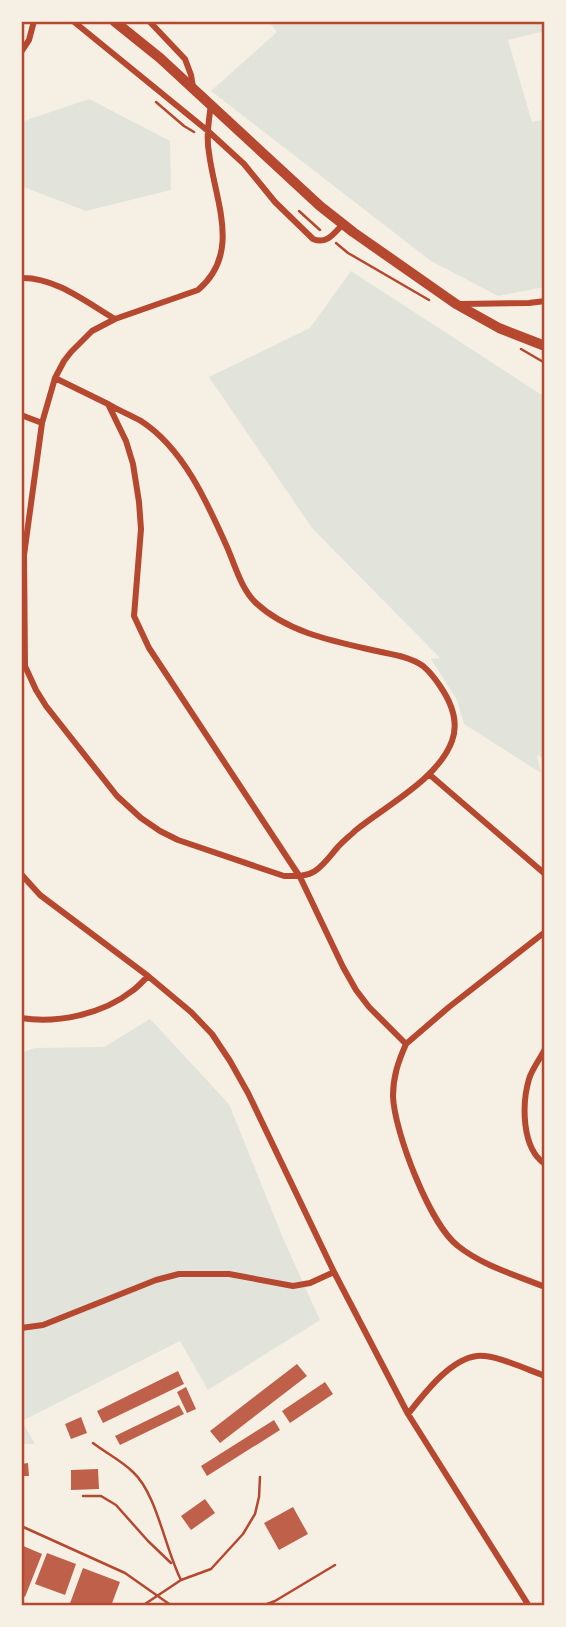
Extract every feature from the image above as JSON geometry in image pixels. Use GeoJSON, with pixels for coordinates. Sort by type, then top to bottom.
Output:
{"type":"FeatureCollection","features":[{"type":"Feature","properties":{"kind":"highway"},"geometry":{"type":"LineString","coordinates":[[114,21],[211,104],[343,225],[456,304],[499,328],[545,346]]}},
{"type":"Feature","properties":{"kind":"street"},"geometry":{"type":"LineString","coordinates":[[21,52],[29,40],[34,21]]}},
{"type":"Feature","properties":{"kind":"street"},"geometry":{"type":"LineString","coordinates":[[73,21],[208,131],[244,164],[275,202],[313,239],[326,241],[343,225]]}},
{"type":"Feature","properties":{"kind":"street"},"geometry":{"type":"LineString","coordinates":[[149,21],[185,59],[193,88]]}},
{"type":"Feature","properties":{"kind":"street"},"geometry":{"type":"LineString","coordinates":[[55,378],[142,422],[178,457],[216,523],[247,591],[255,602],[291,627],[331,640],[403,657],[423,667],[440,686],[452,708],[456,725],[453,739],[446,754],[430,775],[357,830],[313,873],[300,877],[284,876],[178,840],[141,818],[117,796],[46,706],[25,666],[23,555],[42,423],[55,378],[71,352],[92,331],[114,319],[198,290],[209,280],[220,262],[224,245],[208,144],[211,104]]}},
{"type":"Feature","properties":{"kind":"street"},"geometry":{"type":"LineString","coordinates":[[21,278],[40,279],[70,292],[114,319]]}},
{"type":"Feature","properties":{"kind":"street"},"geometry":{"type":"LineString","coordinates":[[456,304],[545,301]]}},
{"type":"Feature","properties":{"kind":"street"},"geometry":{"type":"LineString","coordinates":[[108,404],[127,441],[139,502],[141,529],[134,616],[149,648],[300,877],[356,989],[369,1007],[406,1044]]}},
{"type":"Feature","properties":{"kind":"street"},"geometry":{"type":"LineString","coordinates":[[21,415],[42,423]]}},
{"type":"Feature","properties":{"kind":"street"},"geometry":{"type":"LineString","coordinates":[[430,775],[545,874]]}},
{"type":"Feature","properties":{"kind":"street"},"geometry":{"type":"LineString","coordinates":[[21,874],[40,895],[148,976],[212,1034],[248,1093],[334,1272],[408,1414],[529,1606]]}},
{"type":"Feature","properties":{"kind":"street"},"geometry":{"type":"LineString","coordinates":[[545,932],[406,1044],[396,1068],[393,1096],[401,1138],[442,1230],[457,1246],[484,1262],[545,1287]]}},
{"type":"Feature","properties":{"kind":"street"},"geometry":{"type":"LineString","coordinates":[[21,1018],[48,1020],[84,1014],[131,993],[148,976]]}},
{"type":"Feature","properties":{"kind":"street"},"geometry":{"type":"LineString","coordinates":[[545,1049],[530,1076],[524,1100],[526,1132],[533,1152],[545,1164]]}},
{"type":"Feature","properties":{"kind":"street"},"geometry":{"type":"LineString","coordinates":[[21,1328],[43,1325],[156,1280],[179,1275],[229,1274],[293,1286],[310,1283],[334,1272]]}},
{"type":"Feature","properties":{"kind":"street"},"geometry":{"type":"LineString","coordinates":[[408,1414],[446,1372],[462,1361],[477,1356],[493,1358],[545,1376]]}},
{"type":"Feature","properties":{"kind":"lane"},"geometry":{"type":"LineString","coordinates":[[93,1443],[133,1472],[146,1487],[173,1565],[181,1580]]}},
{"type":"Feature","properties":{"kind":"lane"},"geometry":{"type":"LineString","coordinates":[[142,1606],[181,1580],[211,1569],[243,1534],[255,1514],[260,1477]]}},
{"type":"Feature","properties":{"kind":"lane"},"geometry":{"type":"LineString","coordinates":[[83,1496],[101,1496],[116,1506],[173,1565]]}},
{"type":"Feature","properties":{"kind":"lane"},"geometry":{"type":"LineString","coordinates":[[21,1526],[125,1573],[172,1606]]}},
{"type":"Feature","properties":{"kind":"lane"},"geometry":{"type":"LineString","coordinates":[[261,1606],[275,1601],[335,1565]]}},
{"type":"Feature","properties":{"kind":"path"},"geometry":{"type":"LineString","coordinates":[[155,101],[208,144]]}},
{"type":"Feature","properties":{"kind":"path"},"geometry":{"type":"LineString","coordinates":[[294,206],[348,253],[437,304]]}},
{"type":"Feature","properties":{"kind":"path"},"geometry":{"type":"LineString","coordinates":[[515,345],[545,363]]}},
{"type":"Feature","properties":{"kind":"shaded area"},"geometry":{"type":"Polygon","coordinates":[[[268,21],[545,21],[545,31],[508,40],[532,122],[545,119],[545,287],[498,296],[431,261],[211,91],[277,32],[268,21]]]}},
{"type":"Feature","properties":{"kind":"shaded area"},"geometry":{"type":"Polygon","coordinates":[[[89,99],[170,141],[171,190],[86,211],[21,186],[21,122],[89,99]]]}},
{"type":"Feature","properties":{"kind":"shaded area"},"geometry":{"type":"Polygon","coordinates":[[[351,271],[545,397],[545,759],[537,755],[541,773],[464,724],[457,700],[431,659],[440,658],[312,528],[209,377],[310,328],[351,271]]]}},
{"type":"Feature","properties":{"kind":"shaded area"},"geometry":{"type":"Polygon","coordinates":[[[150,1019],[229,1104],[283,1238],[320,1320],[208,1390],[180,1341],[22,1421],[35,1444],[21,1444],[21,1053],[35,1048],[104,1047],[150,1019]]]}},
{"type":"Feature","properties":{"kind":"building"},"geometry":{"type":"Polygon","coordinates":[[[297,1364],[307,1376],[220,1443],[210,1431],[297,1364]]]}},
{"type":"Feature","properties":{"kind":"building"},"geometry":{"type":"Polygon","coordinates":[[[178,1371],[184,1384],[103,1423],[97,1411],[178,1371]]]}},
{"type":"Feature","properties":{"kind":"building"},"geometry":{"type":"Polygon","coordinates":[[[325,1382],[333,1394],[290,1423],[282,1411],[325,1382]]]}},
{"type":"Feature","properties":{"kind":"building"},"geometry":{"type":"Polygon","coordinates":[[[186,1387],[196,1409],[187,1413],[177,1392],[186,1387]]]}},
{"type":"Feature","properties":{"kind":"building"},"geometry":{"type":"Polygon","coordinates":[[[179,1405],[184,1414],[120,1445],[115,1436],[179,1405]]]}},
{"type":"Feature","properties":{"kind":"building"},"geometry":{"type":"Polygon","coordinates":[[[81,1417],[87,1433],[71,1439],[65,1424],[81,1417]]]}},
{"type":"Feature","properties":{"kind":"building"},"geometry":{"type":"Polygon","coordinates":[[[274,1420],[280,1430],[207,1476],[201,1466],[274,1420]]]}},
{"type":"Feature","properties":{"kind":"building"},"geometry":{"type":"Polygon","coordinates":[[[28,1463],[29,1476],[21,1476],[21,1464],[28,1463]]]}},
{"type":"Feature","properties":{"kind":"building"},"geometry":{"type":"Polygon","coordinates":[[[98,1469],[99,1489],[71,1490],[71,1470],[98,1469]]]}},
{"type":"Feature","properties":{"kind":"building"},"geometry":{"type":"Polygon","coordinates":[[[205,1499],[215,1513],[191,1530],[181,1516],[205,1499]]]}},
{"type":"Feature","properties":{"kind":"building"},"geometry":{"type":"Polygon","coordinates":[[[293,1507],[308,1534],[279,1550],[264,1523],[293,1507]]]}},
{"type":"Feature","properties":{"kind":"building"},"geometry":{"type":"Polygon","coordinates":[[[21,1545],[42,1554],[25,1597],[21,1595],[21,1545]]]}},
{"type":"Feature","properties":{"kind":"building"},"geometry":{"type":"Polygon","coordinates":[[[47,1553],[76,1564],[65,1595],[35,1584],[47,1553]]]}},
{"type":"Feature","properties":{"kind":"building"},"geometry":{"type":"Polygon","coordinates":[[[83,1568],[120,1582],[111,1606],[69,1606],[83,1568]]]}}]}
